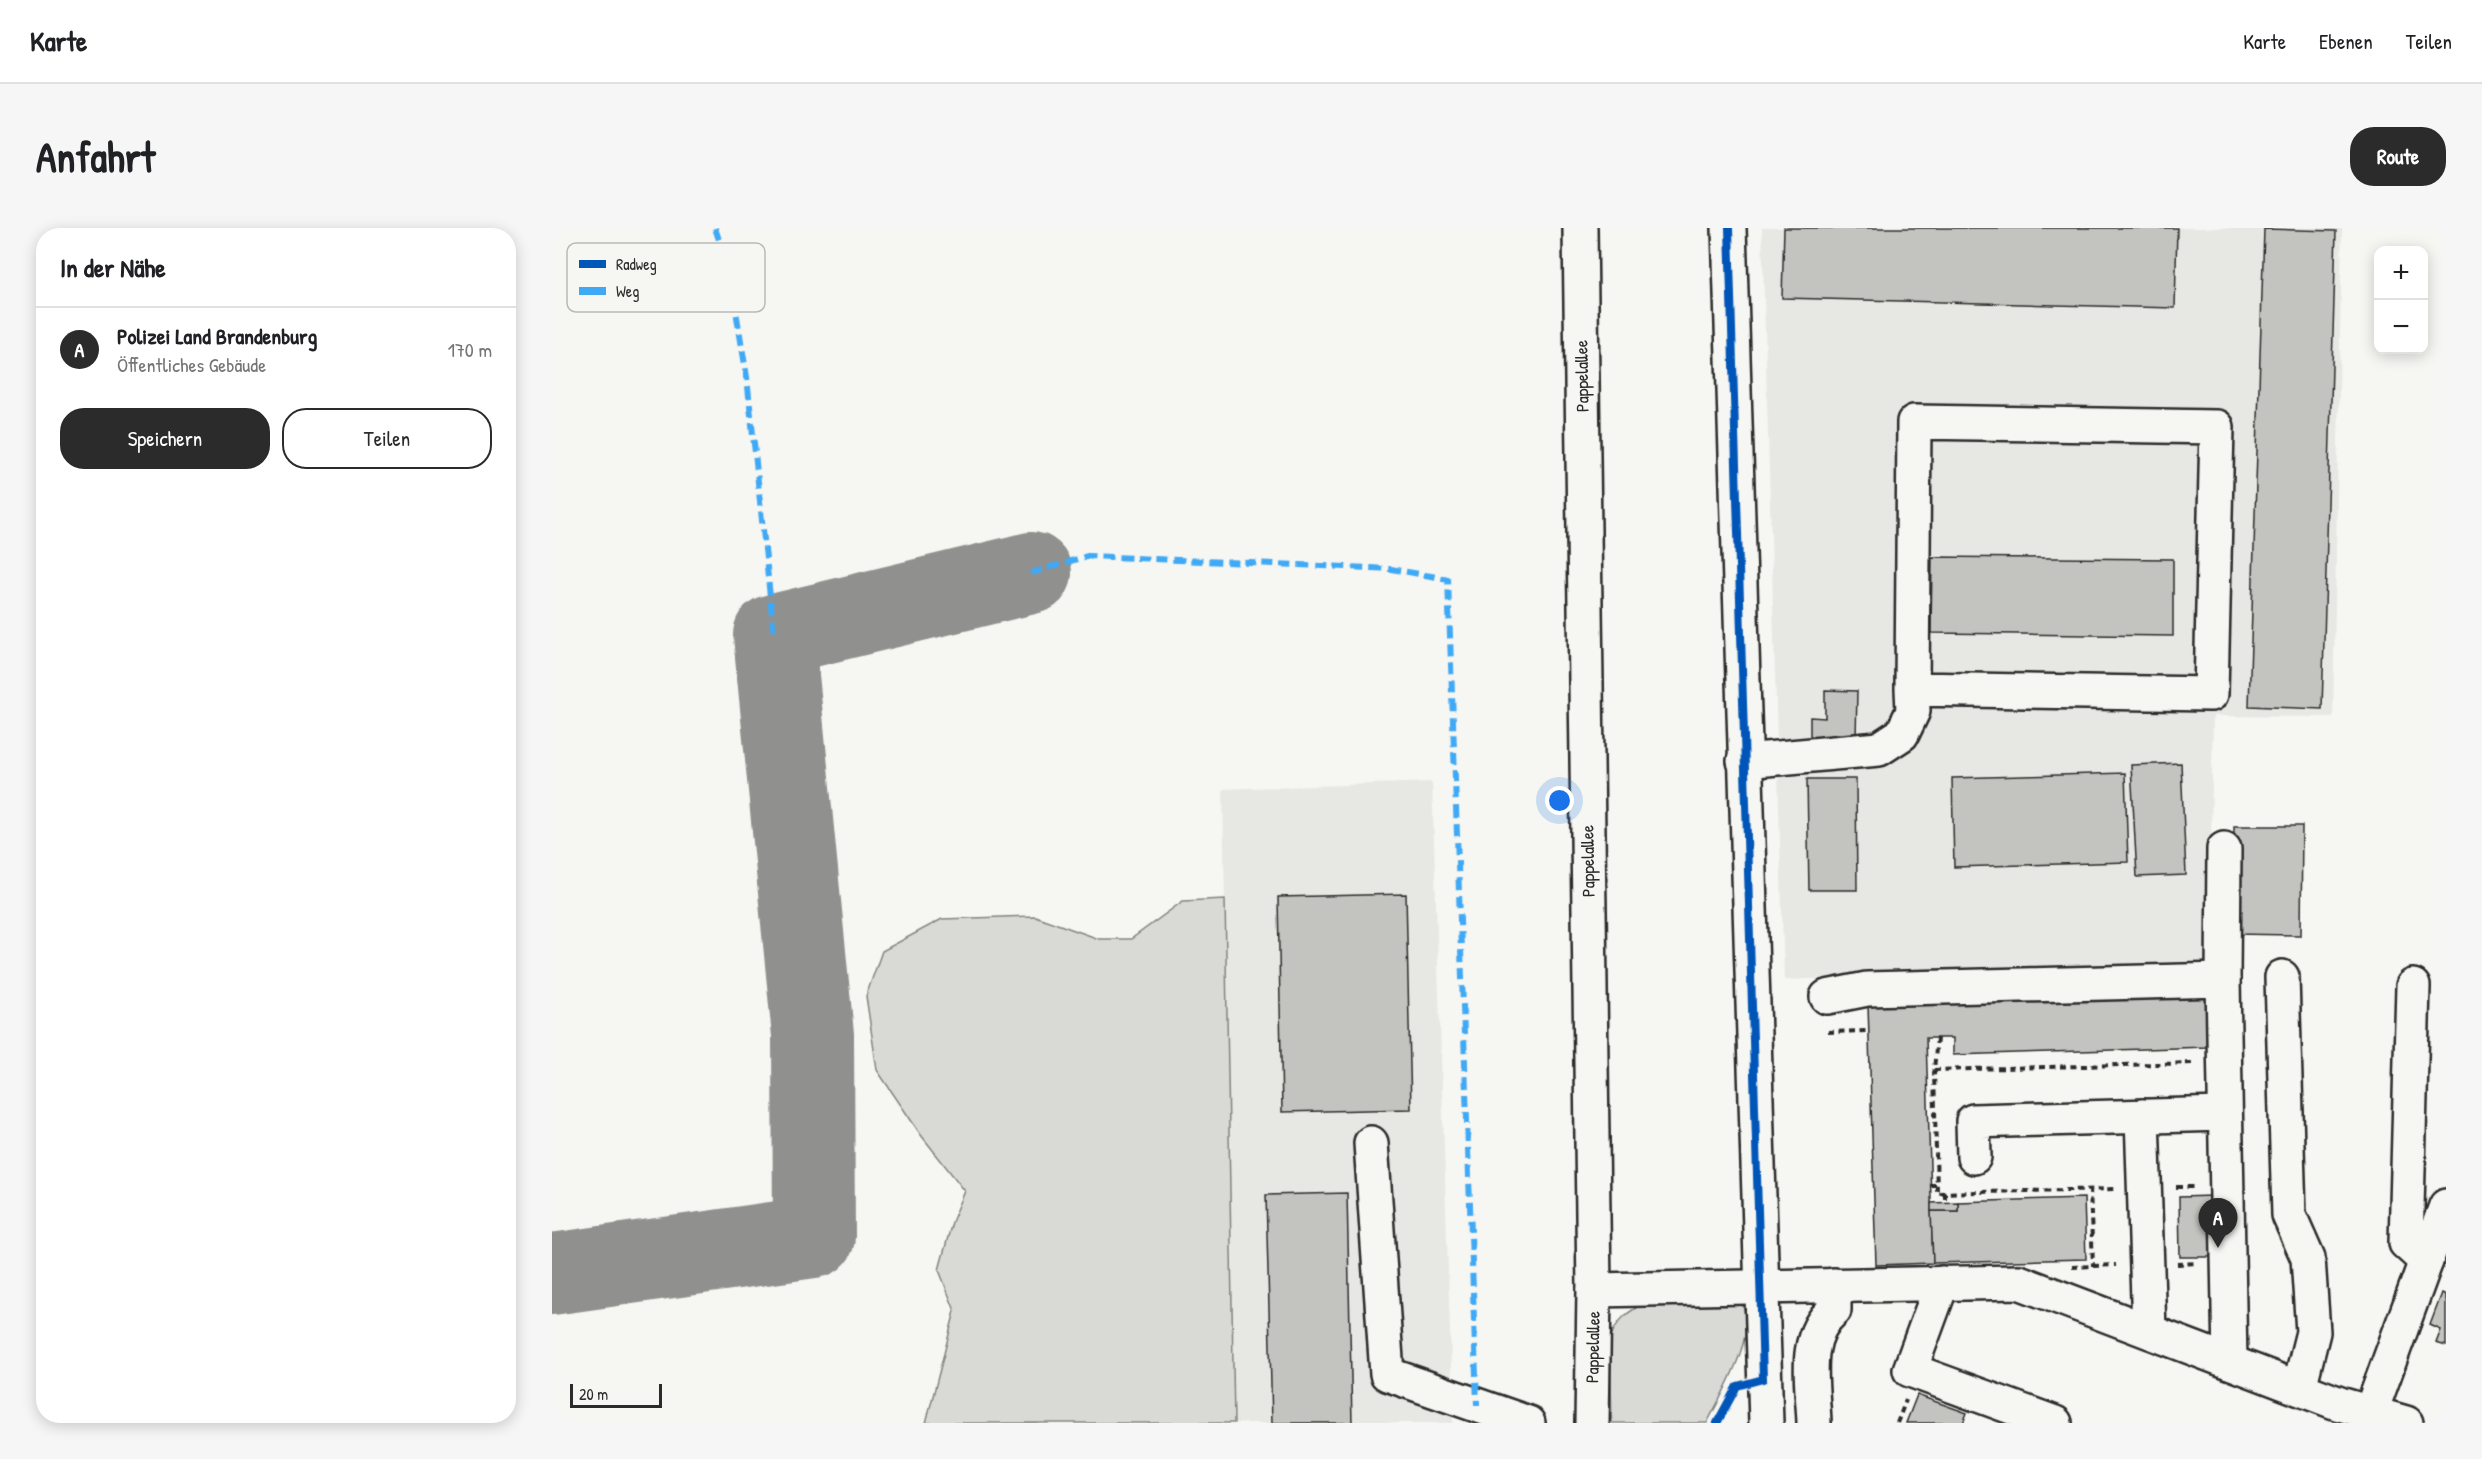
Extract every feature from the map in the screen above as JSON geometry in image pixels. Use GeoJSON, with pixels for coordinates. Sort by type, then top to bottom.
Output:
{"type":"FeatureCollection","features":[{"type":"Feature","properties":{"kind":"main road","name":"Pappelallee"},"geometry":{"type":"LineString","coordinates":[[1580,228],[1594,1290],[1592,1423]]}},
{"type":"Feature","properties":{"kind":"main road"},"geometry":{"type":"LineString","coordinates":[[1729,228],[1766,1423]]}},
{"type":"Feature","properties":{"kind":"main road"},"geometry":{"type":"LineString","coordinates":[[1744,760],[1879,749],[1902,734],[1913,711],[1912,689],[1914,422],[2217,427],[2211,694],[1912,689]]}},
{"type":"Feature","properties":{"kind":"main road"},"geometry":{"type":"LineString","coordinates":[[2224,849],[2223,1063],[2230,1362]]}},
{"type":"Feature","properties":{"kind":"main road"},"geometry":{"type":"LineString","coordinates":[[2283,977],[2289,1215],[2308,1258],[2313,1332],[2299,1388]]}},
{"type":"Feature","properties":{"kind":"main road"},"geometry":{"type":"LineString","coordinates":[[1827,998],[1867,989],[2223,980]]}},
{"type":"Feature","properties":{"kind":"main road"},"geometry":{"type":"LineString","coordinates":[[2414,986],[2406,1243],[2426,1261]]}},
{"type":"Feature","properties":{"kind":"main road"},"geometry":{"type":"LineString","coordinates":[[1974,1157],[1973,1121],[2224,1114]]}},
{"type":"Feature","properties":{"kind":"main road"},"geometry":{"type":"LineString","coordinates":[[2142,1116],[2149,1331]]}},
{"type":"Feature","properties":{"kind":"main road"},"geometry":{"type":"LineString","coordinates":[[1371,1143],[1387,1374],[1528,1423]]}},
{"type":"Feature","properties":{"kind":"main road"},"geometry":{"type":"LineString","coordinates":[[2348,1414],[2426,1261],[2446,1206]]}},
{"type":"Feature","properties":{"kind":"main road"},"geometry":{"type":"LineString","coordinates":[[1594,1290],[2019,1282],[2299,1388],[2348,1414],[2406,1423]]}},
{"type":"Feature","properties":{"kind":"main road"},"geometry":{"type":"LineString","coordinates":[[1942,1283],[1910,1370],[2055,1423]]}},
{"type":"Feature","properties":{"kind":"main road"},"geometry":{"type":"LineString","coordinates":[[1814,1423],[1812,1347],[1817,1330],[1834,1310],[1834,1285]]}},
{"type":"Feature","properties":{"kind":"path"},"geometry":{"type":"LineString","coordinates":[[1828,1032],[1869,1031]]}},
{"type":"Feature","properties":{"kind":"path"},"geometry":{"type":"LineString","coordinates":[[1937,1038],[1935,1070],[1937,1193],[2226,1186]]}},
{"type":"Feature","properties":{"kind":"path"},"geometry":{"type":"LineString","coordinates":[[1935,1070],[2223,1063]]}},
{"type":"Feature","properties":{"kind":"path"},"geometry":{"type":"LineString","coordinates":[[1930,1185],[1937,1185]]}},
{"type":"Feature","properties":{"kind":"path"},"geometry":{"type":"LineString","coordinates":[[2090,1189],[2092,1266]]}},
{"type":"Feature","properties":{"kind":"path"},"geometry":{"type":"LineString","coordinates":[[1945,1193],[1945,1202]]}},
{"type":"Feature","properties":{"kind":"shaded area"},"geometry":{"type":"Polygon","coordinates":[[[1762,228],[2342,228],[2333,717],[2213,716],[2209,963],[1784,980],[1762,228]]]}},
{"type":"Feature","properties":{"kind":"shaded area"},"geometry":{"type":"Polygon","coordinates":[[[1432,782],[1453,1423],[1234,1423],[1223,789],[1432,782]]]}},
{"type":"Feature","properties":{"kind":"shaded area"},"geometry":{"type":"Polygon","coordinates":[[[1225,899],[1234,1423],[926,1423],[955,1311],[939,1270],[952,1222],[965,1191],[921,1135],[877,1070],[866,996],[882,951],[942,919],[1035,916],[1099,939],[1131,939],[1183,901],[1225,899]]]}},
{"type":"Feature","properties":{"kind":"shaded area"},"geometry":{"type":"Polygon","coordinates":[[[1650,1300],[1739,1301],[1745,1312],[1746,1327],[1737,1361],[1707,1423],[1612,1423],[1610,1340],[1620,1320],[1650,1300]]]}},
{"type":"Feature","properties":{"kind":"building"},"geometry":{"type":"Polygon","coordinates":[[[1784,228],[2177,228],[2175,308],[1782,298],[1784,228]]]}},
{"type":"Feature","properties":{"kind":"building"},"geometry":{"type":"Polygon","coordinates":[[[2264,229],[2336,231],[2322,709],[2249,706],[2264,229]]]}},
{"type":"Feature","properties":{"kind":"building"},"geometry":{"type":"Polygon","coordinates":[[[1932,557],[2173,559],[2173,636],[1931,633],[1932,557]]]}},
{"type":"Feature","properties":{"kind":"building"},"geometry":{"type":"Polygon","coordinates":[[[1825,690],[1857,691],[1856,739],[1810,738],[1810,717],[1825,718],[1825,690]]]}},
{"type":"Feature","properties":{"kind":"building"},"geometry":{"type":"Polygon","coordinates":[[[2181,763],[2186,875],[2137,877],[2131,765],[2181,763]]]}},
{"type":"Feature","properties":{"kind":"building"},"geometry":{"type":"Polygon","coordinates":[[[2125,773],[2128,862],[1954,867],[1952,778],[2125,773]]]}},
{"type":"Feature","properties":{"kind":"building"},"geometry":{"type":"Polygon","coordinates":[[[1807,779],[1856,779],[1857,890],[1809,890],[1807,779]]]}},
{"type":"Feature","properties":{"kind":"building"},"geometry":{"type":"Polygon","coordinates":[[[2234,826],[2302,826],[2301,935],[2234,934],[2234,826]]]}},
{"type":"Feature","properties":{"kind":"building"},"geometry":{"type":"Polygon","coordinates":[[[1406,894],[1411,1109],[1282,1112],[1278,897],[1406,894]]]}},
{"type":"Feature","properties":{"kind":"building"},"geometry":{"type":"Polygon","coordinates":[[[2206,994],[2208,1047],[1953,1055],[1953,1038],[1926,1038],[1933,1263],[1876,1265],[1868,1005],[2206,994]]]}},
{"type":"Feature","properties":{"kind":"building"},"geometry":{"type":"Polygon","coordinates":[[[1347,1193],[1352,1423],[1272,1423],[1266,1195],[1347,1193]]]}},
{"type":"Feature","properties":{"kind":"building"},"geometry":{"type":"Polygon","coordinates":[[[2213,1196],[2213,1257],[2180,1257],[2179,1197],[2213,1196]]]}},
{"type":"Feature","properties":{"kind":"building"},"geometry":{"type":"Polygon","coordinates":[[[2084,1198],[2086,1259],[1933,1263],[1931,1211],[1958,1211],[1958,1202],[2084,1198]]]}},
{"type":"Feature","properties":{"kind":"building"},"geometry":{"type":"Polygon","coordinates":[[[1958,1202],[1958,1211],[1931,1211],[1931,1203],[1958,1202]]]}},
{"type":"Feature","properties":{"kind":"building"},"geometry":{"type":"Polygon","coordinates":[[[2442,1293],[2446,1295],[2446,1346],[2436,1343],[2441,1330],[2430,1325],[2442,1293]]]}},
{"type":"Feature","properties":{"kind":"building"},"geometry":{"type":"Polygon","coordinates":[[[1917,1395],[1967,1413],[1963,1423],[1906,1423],[1917,1395]]]}},
{"type":"Feature","properties":{"kind":"taxiway"},"geometry":{"type":"LineString","coordinates":[[552,1274],[814,1237],[813,1035],[774,635],[1031,573]]}},
{"type":"Feature","properties":{"kind":"marked path"},"geometry":{"type":"LineString","coordinates":[[715,228],[720,243]]}},
{"type":"Feature","properties":{"kind":"marked path"},"geometry":{"type":"LineString","coordinates":[[736,312],[747,377],[774,635]]}},
{"type":"Feature","properties":{"kind":"marked path"},"geometry":{"type":"LineString","coordinates":[[1031,573],[1087,556],[1391,569],[1448,579],[1477,1405]]}},
{"type":"Feature","properties":{"kind":"cycle path"},"geometry":{"type":"LineString","coordinates":[[1717,1423],[1737,1386],[1763,1379],[1729,228]]}},
{"type":"Feature","properties":{"kind":"place","name":"Polizei Land Brandenburg"},"geometry":{"type":"Point","coordinates":[2218,1248]}}]}
